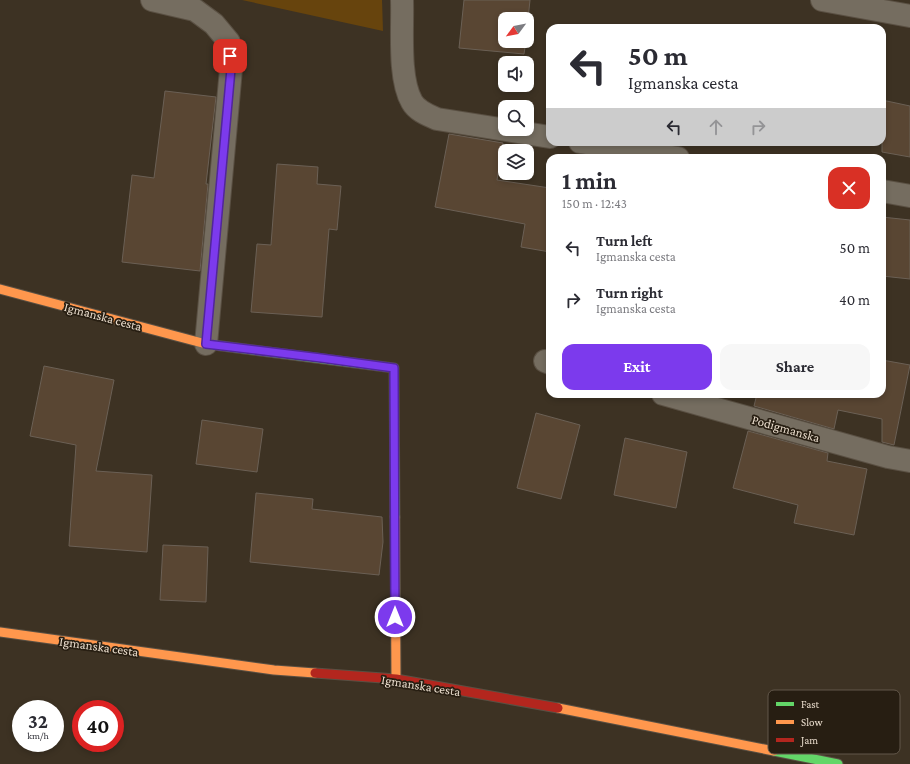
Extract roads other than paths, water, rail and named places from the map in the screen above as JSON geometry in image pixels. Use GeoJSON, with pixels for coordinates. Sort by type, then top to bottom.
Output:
{"type":"FeatureCollection","features":[{"type":"Feature","properties":{"kind":"street"},"geometry":{"type":"LineString","coordinates":[[152,0],[195,10],[214,24],[229,42],[231,69],[206,344]]}},
{"type":"Feature","properties":{"kind":"street"},"geometry":{"type":"LineString","coordinates":[[402,0],[403,68],[405,84],[412,103],[423,113],[437,119],[546,136]]}},
{"type":"Feature","properties":{"kind":"street"},"geometry":{"type":"LineString","coordinates":[[822,0],[910,16]]}},
{"type":"Feature","properties":{"kind":"street"},"geometry":{"type":"LineString","coordinates":[[604,146],[654,154]]}},
{"type":"Feature","properties":{"kind":"street"},"geometry":{"type":"LineString","coordinates":[[886,192],[910,196]]}},
{"type":"Feature","properties":{"kind":"street","name":"Igmanska cesta"},"geometry":{"type":"LineString","coordinates":[[0,289],[206,344],[394,368],[396,679]]}},
{"type":"Feature","properties":{"kind":"street","name":"Podigmanska"},"geometry":{"type":"LineString","coordinates":[[677,398],[888,457],[910,461]]}},
{"type":"Feature","properties":{"kind":"street","name":"Igmanska cesta"},"geometry":{"type":"LineString","coordinates":[[0,632],[274,670],[396,679],[607,717],[768,750]]}},
{"type":"Feature","properties":{"kind":"street","name":"Igmanska cesta"},"geometry":{"type":"LineString","coordinates":[[789,754],[838,764]]}}]}
